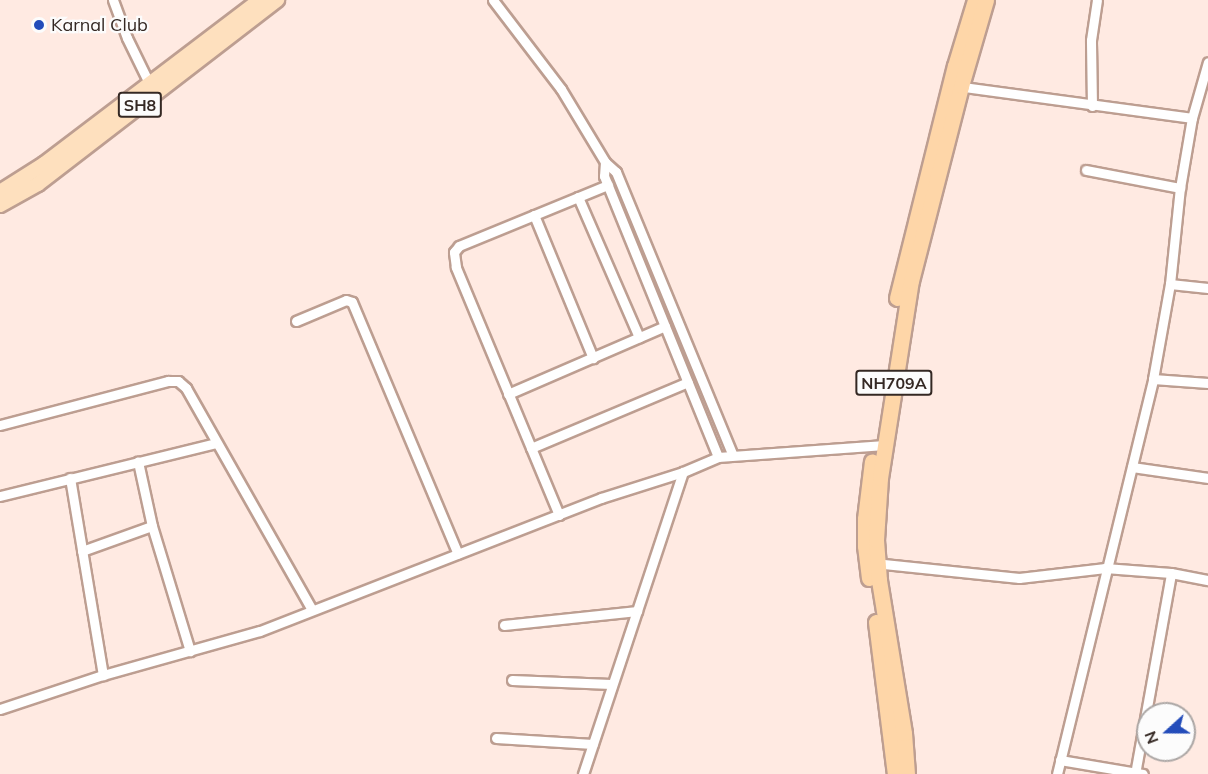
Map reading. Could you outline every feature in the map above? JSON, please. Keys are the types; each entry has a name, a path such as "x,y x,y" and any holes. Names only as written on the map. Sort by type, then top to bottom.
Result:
{"highway":[{"name":"NH709A","path":"895,774 872,563 877,530 880,445 911,280 975,0"},
{"name":"NH709A","path":"955,86 986,0"},
{"name":"NH709A","path":"872,563 904,733 907,774"}],"main road":[{"name":"SH8","path":"227,32 260,0"},
{"name":"SH8","path":"0,192 152,89 227,32 277,0"},
{"name":"SH8","path":"0,205 38,184 152,89"}],"street":[{"path":"113,0 152,89"},
{"path":"493,0 561,89 605,162 616,172 732,454"},
{"path":"1092,106 1091,40 1097,0"},
{"path":"1057,774 1105,568 1153,379 1170,284 1180,188 1192,118 1208,62"},
{"path":"955,86 1192,118"},
{"path":"605,162 604,176 718,457"},
{"path":"1086,170 1180,188"},
{"path":"559,515 456,267 454,252 459,246 608,185"},
{"path":"578,197 639,337"},
{"path":"534,215 593,358"},
{"path":"1170,284 1208,288"},
{"path":"296,321 346,300 352,302 458,554"},
{"path":"508,394 665,326"},
{"path":"1153,379 1208,383"},
{"path":"0,425 175,380 186,388 312,610"},
{"path":"531,448 688,382"},
{"path":"0,496 216,442"},
{"path":"0,709 102,675 260,631 601,498 683,472 718,457 732,454 880,445"},
{"path":"138,462 152,526 190,651"},
{"path":"1132,467 1208,478"},
{"path":"583,774 683,472"},
{"path":"70,478 102,675"},
{"path":"82,551 152,526"},
{"path":"872,563 1019,578 1105,568 1171,573 1208,580"},
{"path":"1060,760 1138,773 1171,573"},
{"path":"504,625 637,611"},
{"path":"513,680 611,684"},
{"path":"496,738 593,744"}],"place":[{"name":"Karnal Club","path":"39,25"}]}
